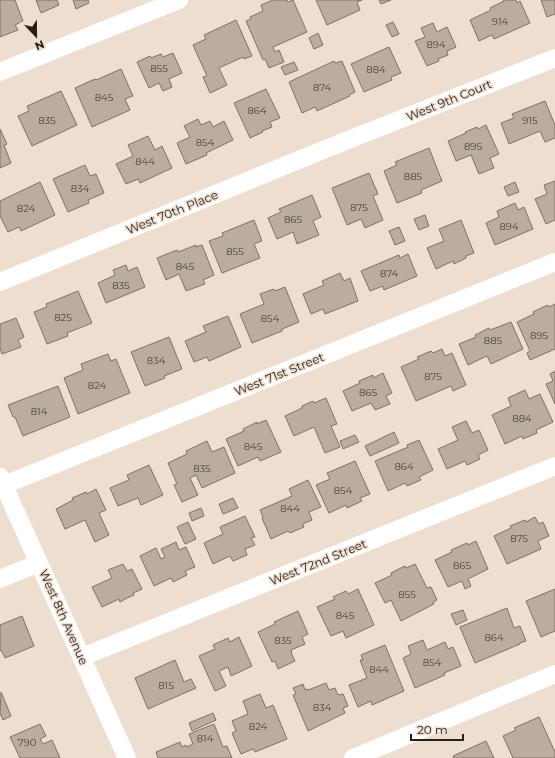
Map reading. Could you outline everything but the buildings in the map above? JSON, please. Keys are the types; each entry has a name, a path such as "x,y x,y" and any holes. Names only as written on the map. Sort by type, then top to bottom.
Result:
{"street":[{"path":"0,72 180,0"},
{"name":"West 9th Court","path":"343,142 555,58"},
{"name":"West 70th Place","path":"0,282 343,142"},
{"name":"West 71st Street","path":"2,481 555,262"},
{"name":"West 72nd Street","path":"82,657 555,466"},
{"name":"West 8th Avenue","path":"2,481 127,758"},
{"path":"0,580 39,563"},
{"path":"353,758 555,674"}]}
